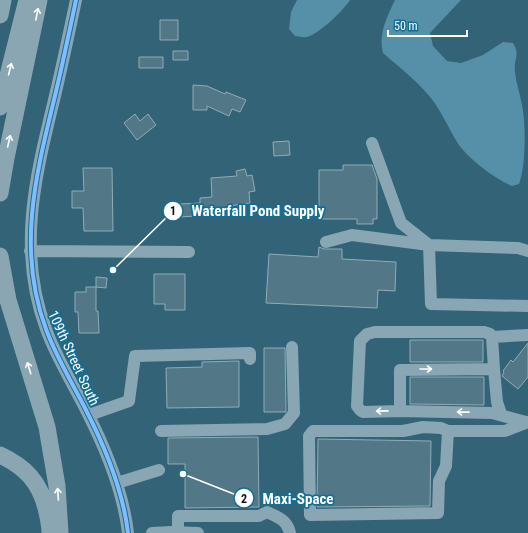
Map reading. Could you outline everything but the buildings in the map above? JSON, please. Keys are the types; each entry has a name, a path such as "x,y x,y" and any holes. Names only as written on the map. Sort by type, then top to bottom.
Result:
{"highway":[{"path":"0,7 3,0"},
{"path":"0,15 3,0"},
{"path":"0,107 28,0"},
{"path":"0,193 39,0"},
{"path":"0,256 8,300 41,402 47,427 57,486 60,533"},
{"path":"0,455 32,477 37,484 44,500 50,533"}],"street":[{"name":"109th Street South","path":"76,0 35,186 31,225 31,264 38,302 46,330 89,416 109,461 120,494 128,533"},
{"path":"372,143 401,222 429,245 431,304 528,306"},
{"path":"326,242 352,235 429,245 518,248 528,251"},
{"path":"30,250 189,252"},
{"path":"527,422 501,414 492,413 400,411 363,412 358,406 360,341 367,334 375,332 484,332 490,334 492,337 528,335"},
{"path":"492,337 497,402 501,414"},
{"path":"161,431 267,430 285,424 294,413 292,347"},
{"path":"89,416 129,400 135,356 250,353 250,359"},
{"path":"400,411 400,370 494,369"},
{"path":"448,431 446,466 439,481 438,513 310,515 309,436 313,431 403,431 423,427 441,428 448,431 505,431 527,422"},
{"path":"117,483 159,470"},
{"path":"178,532 178,516 259,516 267,512 280,518 288,526 290,533"},
{"path":"152,533 198,533"}],"water":[{"path":"297,0 350,0 324,27 312,35 304,37 295,36 289,29 291,12"},
{"path":"395,0 461,0 430,33 433,46 447,61 461,63 483,55 503,42 513,43 517,54 515,72 522,105 525,145 523,166 519,184 512,186 505,183 467,155 457,142 434,102 423,88 383,53 382,32"}],"cycle path":[{"path":"76,0 35,186 32,214 32,271 37,300 50,339 81,400 113,470 126,517 128,533"}],"place":[{"name":"Waterfall Pond Supply","path":"113,270"},
{"name":"Maxi-Space","path":"183,474"}]}
